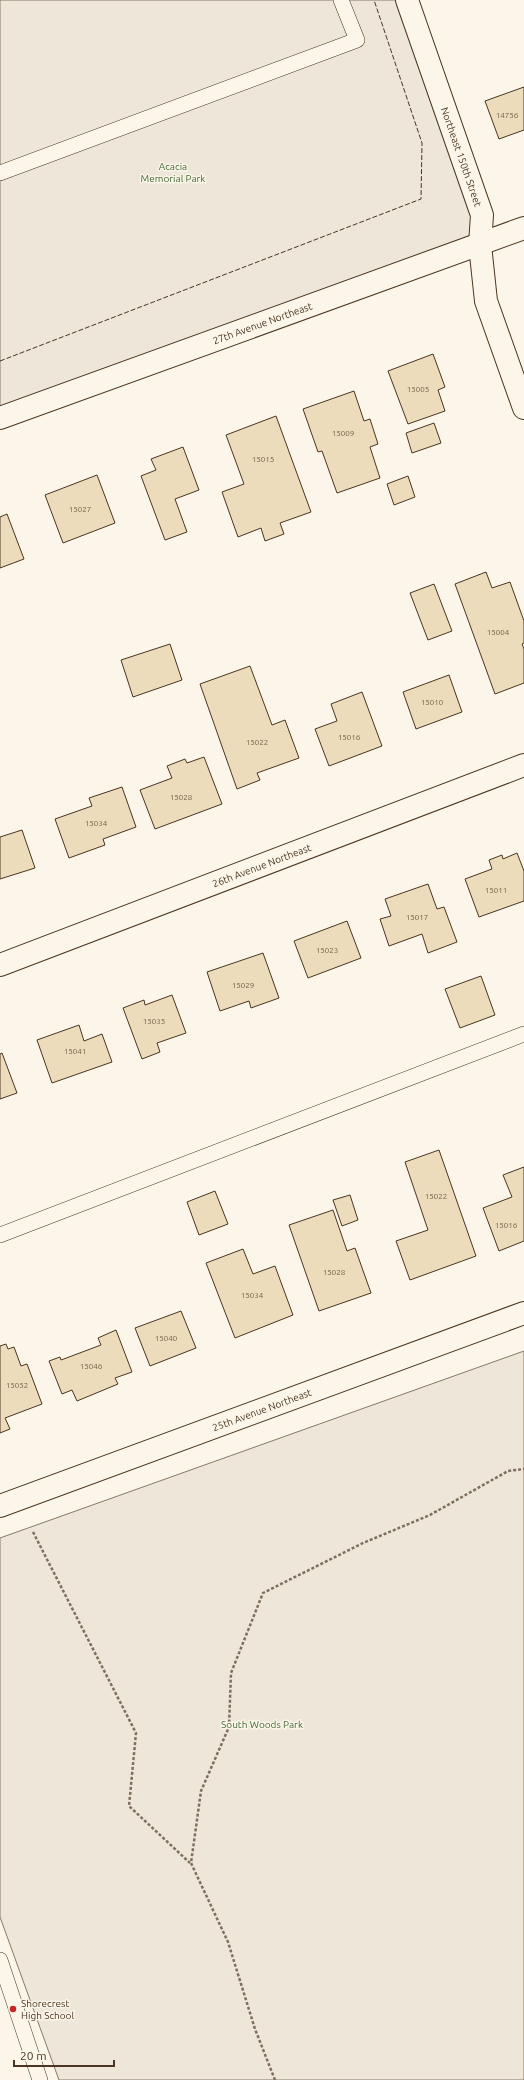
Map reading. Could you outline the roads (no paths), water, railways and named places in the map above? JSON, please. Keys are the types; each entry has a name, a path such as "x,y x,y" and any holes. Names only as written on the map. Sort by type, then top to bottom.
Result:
{"street":[{"name":"Northeast 150th Street","path":"407,0 482,215 480,245 486,302 524,408"},
{"name":"27th Avenue Northeast","path":"0,418 524,228"},
{"name":"26th Avenue Northeast","path":"0,965 524,765"},
{"name":"25th Avenue Northeast","path":"0,1506 524,1313"}],"lane":[{"path":"0,173 357,40 341,0"},
{"path":"0,1235 524,1034"},
{"path":"0,1960 40,2080"}],"place":[{"name":"Shorecrest High School","path":"13,2009"}],"park label":[{"name":"Acacia Memorial Park","path":"173,172"},
{"name":"South Woods Park","path":"262,1724"}]}
